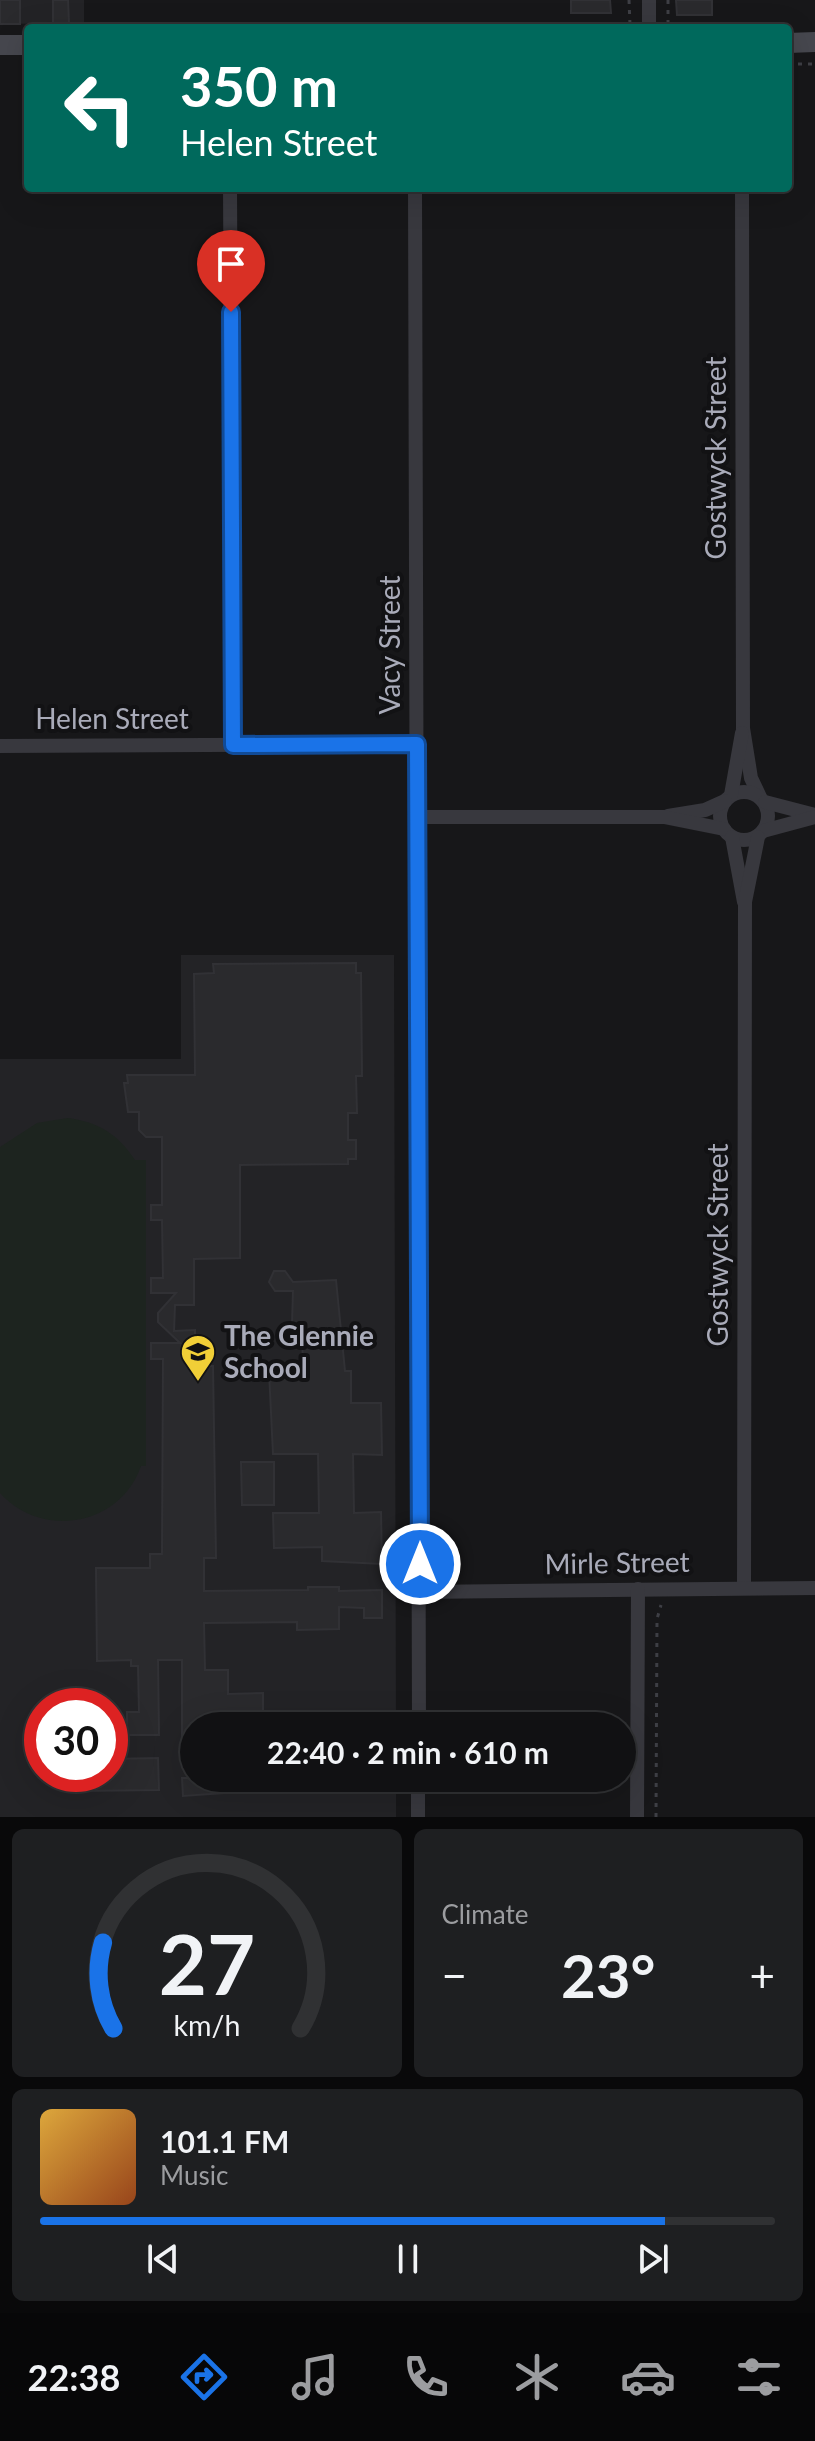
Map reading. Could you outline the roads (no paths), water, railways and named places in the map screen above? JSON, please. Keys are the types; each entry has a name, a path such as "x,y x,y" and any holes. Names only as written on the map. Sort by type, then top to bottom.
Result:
{"main road":[{"path":"792,43 814,43"},
{"path":"0,45 24,45"}],"street":[{"path":"649,0 649,24"},
{"path":"230,192 233,745"},
{"name":"Vacy Street","path":"415,192 419,1712"},
{"name":"Gostwyck Street","path":"742,192 743,728 751,778 762,800"},
{"name":"Gostwyck Street","path":"728,798 743,728"},
{"name":"Helen Street","path":"0,746 417,744"},
{"path":"418,817 664,817 705,810 745,792 815,816"},
{"path":"728,798 720,815 728,833"},
{"path":"760,834 769,817 762,800"},
{"path":"664,817 728,833 742,841 815,816"},
{"name":"Gostwyck Street","path":"728,833 745,902"},
{"name":"Gostwyck Street","path":"744,1588 745,902 760,834"},
{"name":"Mirle Street","path":"420,1592 815,1588"},
{"path":"637,1817 638,1589"},
{"path":"418,1792 418,1817"}],"place":[{"name":"The Glennie School","path":"198,1383"}]}
